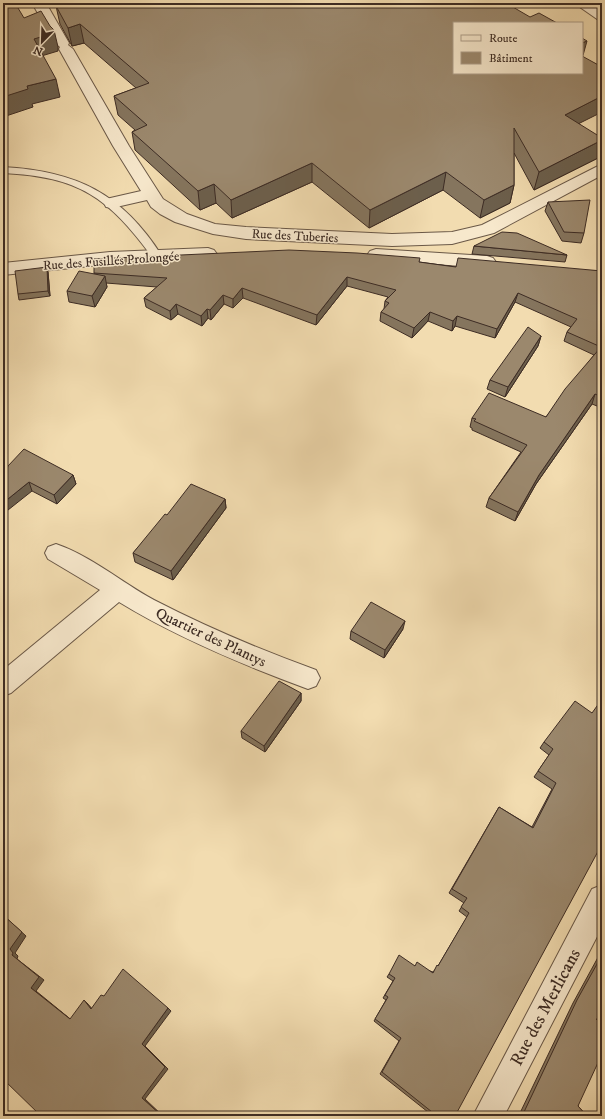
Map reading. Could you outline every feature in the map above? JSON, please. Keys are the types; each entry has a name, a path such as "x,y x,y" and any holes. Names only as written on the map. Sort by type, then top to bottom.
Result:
{"street":[{"name":"Rue des Tuberies","path":"39,3 121,146 151,194 161,207 172,214 197,224 223,230 384,239 440,240 462,237 488,229 602,169"},
{"path":"581,3 602,16"},
{"path":"112,203 151,194"},
{"path":"308,252 502,263"},
{"name":"Rue des Fusillés Prolongée","path":"3,269 103,259 227,254"},
{"name":"Quartier des Plantys","path":"56,553 86,568 117,590 146,607 255,659 308,678"},
{"path":"3,685 117,590"},
{"name":"Rue des Merlicans","path":"488,1116 602,898"}],"lane":[{"path":"3,170 27,171 60,177 95,192 112,203 144,237 157,256"}],"building":[{"path":"3,3 15,3 24,18 41,11 54,30 54,33 34,39 56,79 27,86 28,89 3,97"},
{"path":"63,3 506,3 530,17 539,13 555,22 453,22 453,74 583,74 583,57 602,67 602,96 565,115 602,138 602,140 539,172 514,128 514,185 484,200 446,172 370,210 312,163 231,200 214,184 198,191 132,132 147,125 114,96 149,83 80,24 68,28 56,6"},
{"path":"590,200 584,233 564,232 548,202"},
{"path":"502,232 517,233 567,255 474,246"},
{"path":"289,250 420,258 419,262 456,267 458,258 602,271 602,397 595,394 539,475 518,512 489,498 527,445 474,421 476,419 472,418 489,393 546,417 565,389 601,347 567,332 577,319 518,293 497,329 457,316 453,321 430,312 414,328 381,312 389,303 385,301 396,290 347,277 317,315 242,288 233,299 223,295 210,310 207,309 201,316 176,304 170,311 144,298 167,278 94,273 94,259"},
{"path":"47,267 48,291 18,294 15,271"},
{"path":"79,271 105,276 92,296 67,291"},
{"path":"528,327 541,336 508,387 490,380"},
{"path":"24,449 73,475 54,495 29,482 3,503 3,484 8,466"},
{"path":"191,484 225,499 171,571 133,553 165,514 167,515"},
{"path":"371,602 405,621 385,650 351,631"},
{"path":"279,681 301,693 264,746 241,731"},
{"path":"602,699 602,844 455,1116 437,1116 382,1072 401,1038 375,1019 388,997 385,995 395,978 389,974 399,955 415,966 417,962 433,973 469,913 461,907 467,898 452,889 499,807 533,828 556,783 538,771 553,749 544,742 575,701 592,713"},
{"path":"3,915 22,932 10,949 13,953 12,955 39,977 31,988 70,1019 84,1000 91,1009 101,995 104,996 123,969 168,1008 142,1044 165,1067 142,1098 162,1116 41,1116 3,1079"},
{"path":"602,955 602,1019 596,1019 602,1025 602,1054 578,1106 587,1116 524,1116 526,1113 524,1112 577,1000"}]}
